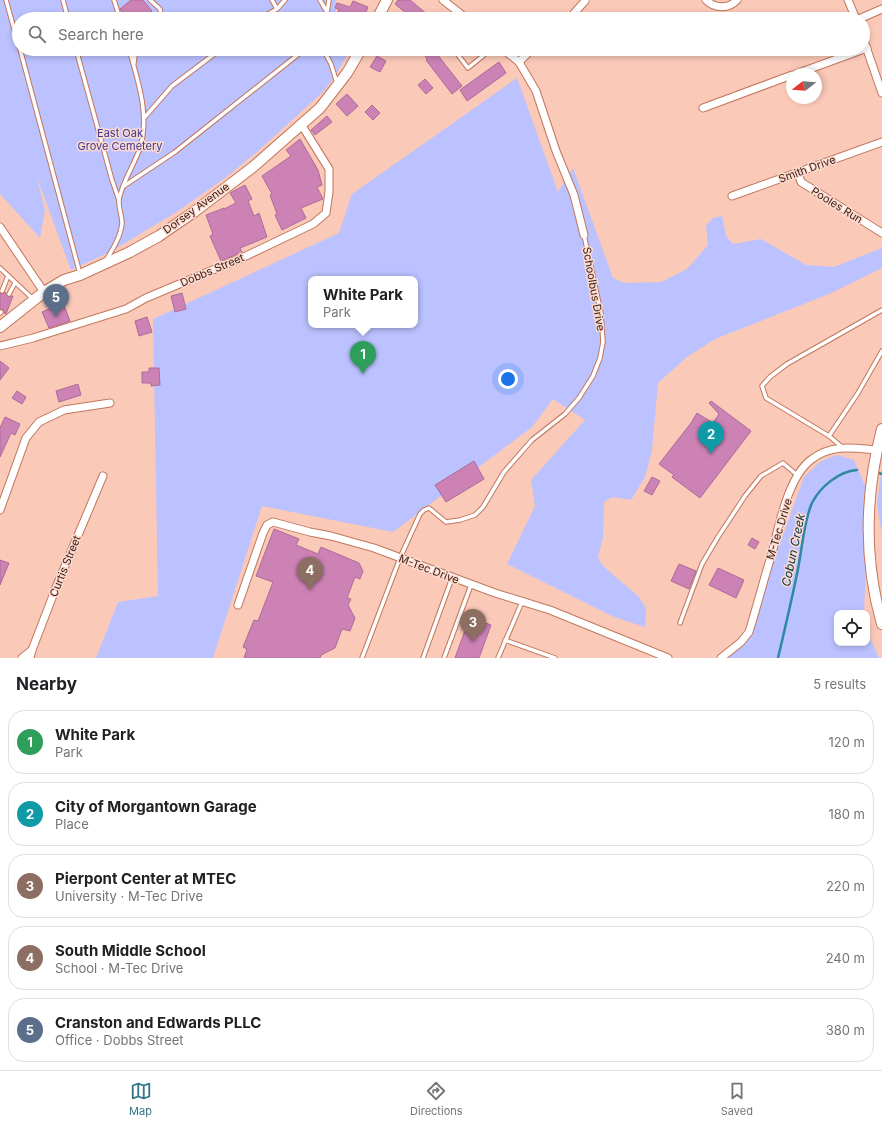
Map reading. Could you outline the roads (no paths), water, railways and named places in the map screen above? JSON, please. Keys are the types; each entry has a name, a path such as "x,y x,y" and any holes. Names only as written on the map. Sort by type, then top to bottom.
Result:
{"street":[{"path":"381,12 387,0"},
{"path":"443,0 458,12"},
{"path":"706,0 709,3 719,7 728,6 737,0"},
{"path":"848,0 854,12"},
{"path":"575,12 585,1"},
{"path":"870,14 882,9"},
{"name":"Dorsey Avenue","path":"0,327 33,300 64,280 80,275 130,252 159,236 194,212 253,167 320,108 337,86 356,56"},
{"path":"512,56 519,62 525,56"},
{"path":"812,68 845,56"},
{"path":"870,56 882,93"},
{"name":"Schoolbus Drive","path":"519,62 536,91 556,151 574,195 584,235"},
{"path":"703,108 786,78"},
{"name":"Dobbs Street","path":"0,346 33,338 126,308 146,298 246,256 313,224 326,213 329,192 329,169 301,124"},
{"name":"Smith Drive","path":"732,196 882,142"},
{"name":"Pooles Run","path":"798,173 801,182 882,233"},
{"path":"0,227 44,292"},
{"path":"0,510 26,438 39,422 64,410 110,403"},
{"path":"881,619 869,562 868,529 871,476 882,428"},
{"name":"M-Tec Drive","path":"721,658 740,642 749,632 782,517 797,475 812,459 827,451 842,447 876,450"},
{"name":"Curtis Street","path":"30,658 57,586 103,476"},
{"name":"M-Tec Drive","path":"238,605 263,533 267,525 273,522 374,548 452,578 550,610 668,658"},
{"path":"22,658 32,650"}],"lane":[{"path":"6,0 12,22"},
{"path":"63,0 66,12"},
{"path":"114,0 118,12"},
{"path":"116,6 118,0"},
{"path":"150,0 160,9 161,12"},
{"path":"272,0 277,9"},
{"path":"272,12 277,9 285,0"},
{"path":"320,0 327,12"},
{"path":"327,12 329,0"},
{"path":"21,56 80,275"},
{"path":"78,56 112,180 119,200 122,223 119,236 105,263"},
{"path":"119,200 144,133 141,94 131,56"},
{"path":"134,66 135,56"},
{"path":"144,118 165,92 212,56"},
{"path":"124,186 175,152 296,56"},
{"path":"327,56 331,64 337,86"},
{"path":"459,56 468,68 483,56"},
{"name":"Schoolbus Drive","path":"400,558 420,514 424,510 429,508 446,522 460,520 475,515 483,507 504,472 516,457 532,440 565,414 579,398 593,376 600,358 603,342 601,314 584,235"},
{"path":"0,270 33,300"},
{"path":"2,291 8,276"},
{"path":"9,294 15,283"},
{"path":"842,447 829,436 766,398 762,386 770,377 788,364 882,310"},
{"path":"829,436 858,393 882,351"},
{"path":"680,623 702,564 745,496 762,476 782,463 797,475"},
{"path":"362,658 400,558"},
{"path":"423,658 452,578"},
{"path":"444,658 471,584"},
{"path":"498,658 522,601"},
{"path":"506,640 554,658"}],"waterway":[{"name":"Cobun Creek","path":"778,658 796,580 809,510 815,497 825,486 844,473 857,470"}],"place":[{"name":"Cranston and Edwards PLLC","path":"56,317"},
{"name":"White Park","path":"363,374"},
{"name":"City of Morgantown Garage","path":"711,454"},
{"name":"South Middle School","path":"310,590"},
{"name":"Pierpont Center at MTEC","path":"473,642"}],"park label":[{"name":"East Oak Grove Cemetery","path":"120,139"}]}
